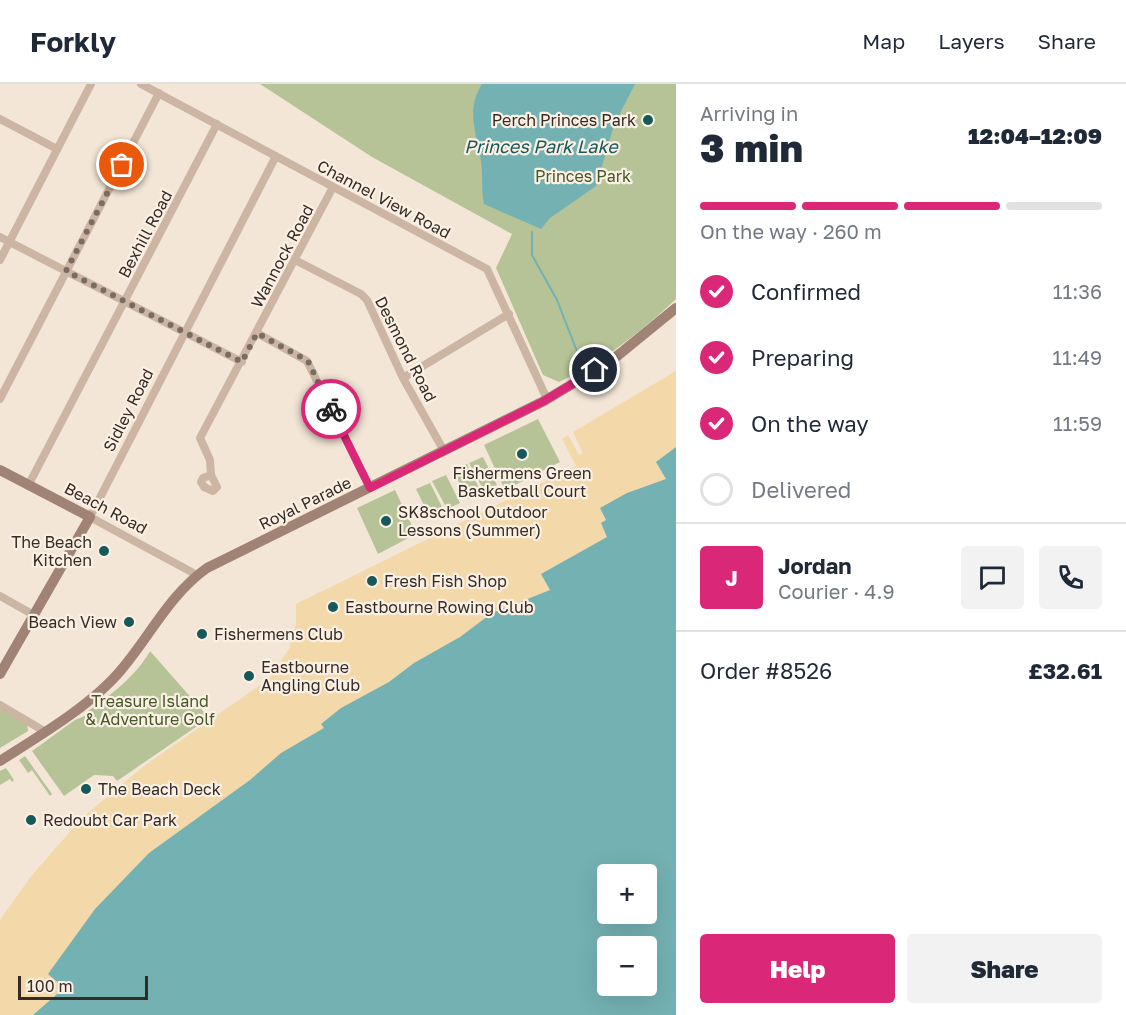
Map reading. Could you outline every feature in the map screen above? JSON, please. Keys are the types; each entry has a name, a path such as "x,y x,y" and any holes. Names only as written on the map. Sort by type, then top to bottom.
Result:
{"street":[{"path":"0,260 91,84"},
{"name":"Channel View Road","path":"141,84 487,269 547,399"},
{"path":"0,399 159,93"},
{"path":"0,119 57,149"},
{"name":"Bexhill Road","path":"29,484 217,124"},
{"name":"Sidley Road","path":"0,674 32,614 90,517 276,156"},
{"name":"Wannock Road","path":"211,475 210,460 200,438 333,187"},
{"path":"0,237 242,362"},
{"name":"Desmond Road","path":"295,260 361,294 367,300 403,378 444,451"},
{"name":"Royal Parade","path":"0,760 44,731 120,671 178,593 197,575 547,399 611,361 676,308"},
{"path":"403,378 509,314"},
{"path":"257,333 308,361 370,488"},
{"name":"Beach Road","path":"0,470 197,575"},
{"path":"0,596 32,614"},
{"path":"0,705 44,731"}],"green space":[{"name":"Princes Park","path":"260,84 676,84 676,299 635,334 590,366 559,382 543,375 496,268 512,234 372,157"},
{"name":"Fishermens Green Basketball Court","path":"538,419 560,462 505,490 484,445"},
{"path":"483,457 497,485 484,491 469,463"},
{"path":"467,464 481,492 468,499 453,471"},
{"path":"446,475 460,503 447,509 432,481"},
{"path":"430,483 444,511 430,518 416,489"},
{"name":"SK8school Outdoor Lessons (Summer)","path":"395,490 416,534 378,554 357,508"},
{"name":"Treasure Island & Adventure Golf","path":"150,651 209,718 117,781 113,776 94,775 64,796 32,751 75,720 87,715 88,711 131,676"},
{"path":"0,708 27,724 28,731 0,748"},
{"path":"25,756 52,794 50,796 32,770 28,773 19,760"},
{"path":"6,768 14,780 12,782 10,779 0,785 0,771"}],"sand":[{"path":"676,371 676,522 97,1015 0,1015 0,920 32,875 82,818 144,766 269,679 289,649 296,625 296,604 576,466 562,439 568,435 579,455 583,453 573,432"}],"water":[{"name":"Princes Park Lake","path":"482,84 635,84 614,125 596,186 550,218 541,229 484,204 481,161 473,113 474,103"},
{"path":"676,447 676,1015 33,1015 64,988 48,974 95,909 149,853 250,780 281,753 324,728 321,724 341,708 389,682 414,663 460,637 492,613 550,590 541,574 607,537 601,523 606,520 600,508 627,493 666,479 656,462"}],"waterway":[{"path":"532,232 532,255 557,300 580,359"}],"way so far":[{"path":"122,165 66,271 242,362 257,333 283,346 308,361 331,409"}],"place":[{"name":"Perch Princes Park","path":"648,120"},
{"name":"Fishermens Green Basketball Court","path":"522,454"},
{"name":"SK8school Outdoor Lessons (Summer)","path":"386,521"},
{"name":"The Beach Kitchen","path":"104,551"},
{"name":"Fresh Fish Shop","path":"372,581"},
{"name":"Eastbourne Rowing Club","path":"333,607"},
{"name":"Beach View","path":"129,622"},
{"name":"Fishermens Club","path":"202,634"},
{"name":"Eastbourne Angling Club","path":"249,676"},
{"name":"The Beach Deck","path":"86,789"},
{"name":"Redoubt Car Park","path":"31,820"}],"route":[{"path":"331,409 370,488 544,401 595,370"}]}
